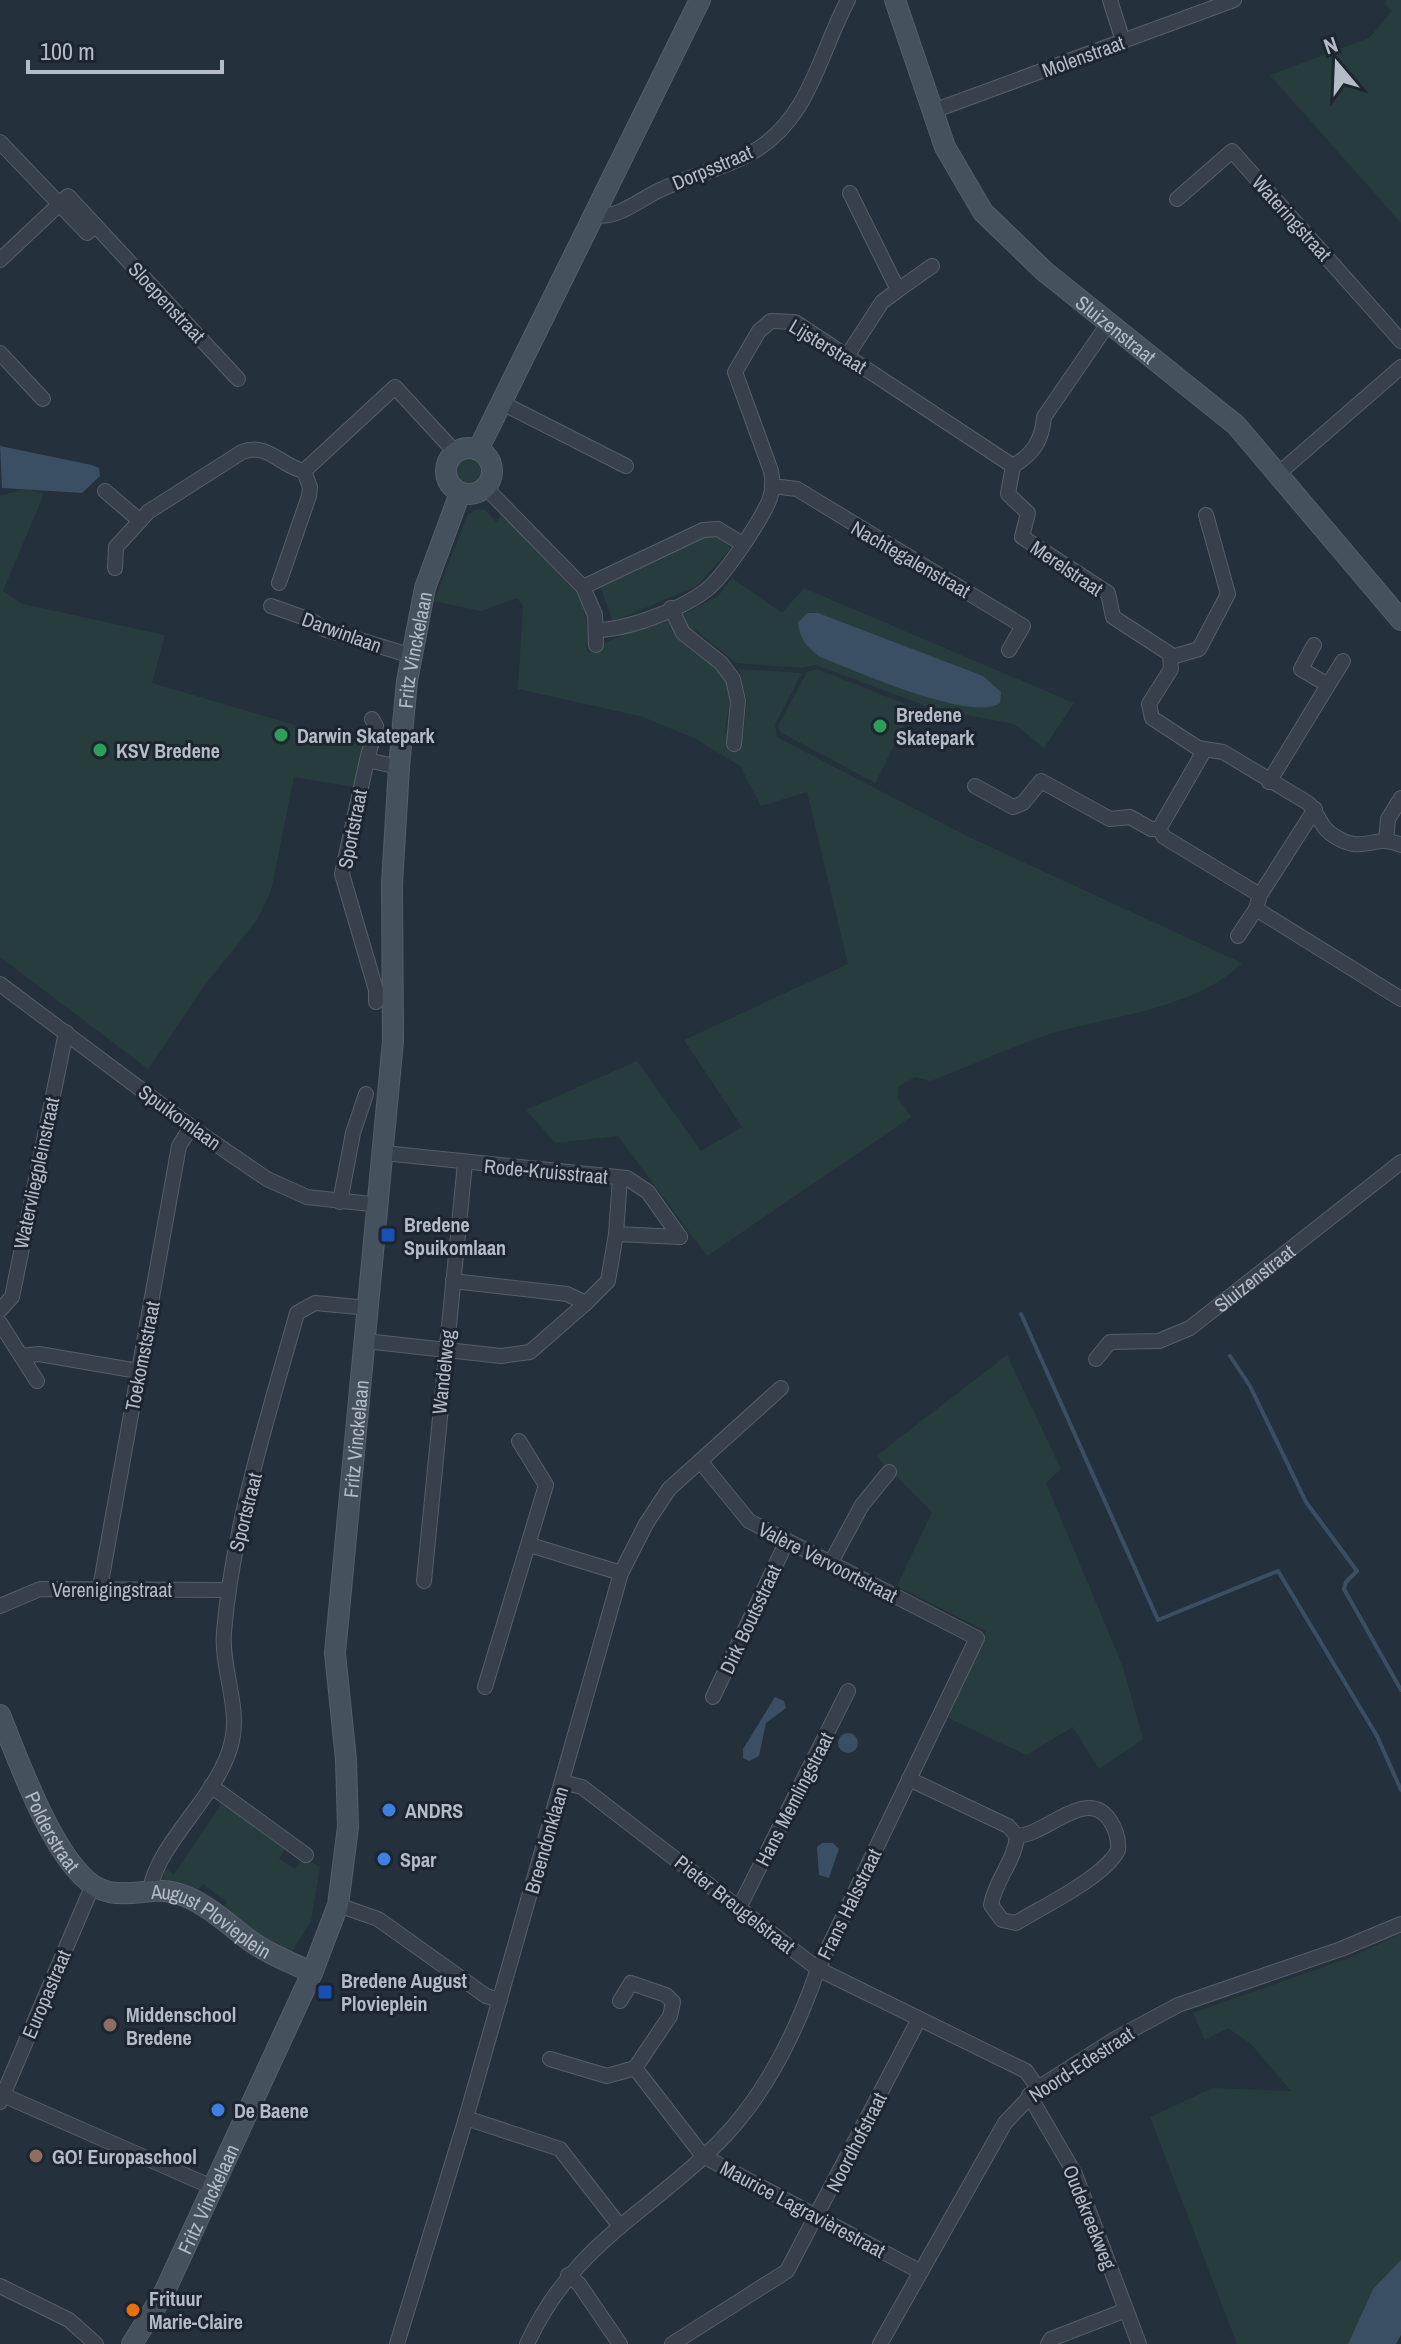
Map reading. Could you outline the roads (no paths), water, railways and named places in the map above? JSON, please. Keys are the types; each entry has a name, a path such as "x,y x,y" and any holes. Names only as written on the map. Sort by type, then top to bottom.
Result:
{"street":[{"path":"478,450 700,0"},
{"name":"Dorpsstraat","path":"593,215 604,217 615,214 660,190 744,156 768,140 788,121 812,84 848,0"},
{"name":"Sluizenstraat","path":"895,0 948,155 983,212 1044,271 1217,408 1278,474 1401,620"},
{"path":"1110,0 1123,41"},
{"name":"Molenstraat","path":"933,111 1234,0"},
{"name":"Sloepenstraat","path":"0,142 59,203 68,196 238,379"},
{"name":"Wateringstraat","path":"1177,199 1232,151 1401,341"},
{"path":"850,193 898,290"},
{"path":"0,260 59,203"},
{"path":"847,356 882,302 932,266"},
{"name":"Lijsterstraat","path":"772,486 770,466 736,383 739,360 762,327 781,319 795,322 1013,466"},
{"path":"1013,466 1030,455 1043,434 1044,417 1110,321"},
{"path":"0,353 43,399"},
{"path":"1278,474 1401,367"},
{"path":"304,471 395,387 455,452"},
{"path":"500,402 626,466"},
{"path":"115,568 116,547 140,521 209,472 254,447 266,449 290,468 304,471"},
{"path":"466,448 478,450 488,457 492,467 486,488 474,494 460,493 450,485 446,474 447,462 455,452 466,448"},
{"name":"Merelstraat","path":"1013,466 1008,494 1028,513 1022,531 1025,540 1108,593 1113,617 1172,657"},
{"path":"279,583 309,496 310,487 304,471"},
{"path":"486,488 583,587 592,605 596,638 671,608 711,586 767,505 772,486"},
{"name":"Nachtegalenstraat","path":"772,486 797,489 1023,626 1009,650"},
{"path":"105,491 140,521"},
{"name":"Fritz Vinckelaan","path":"132,2344 164,2293 312,1973 338,1905 348,1827 348,1796 335,1653 384,1153 382,994 399,767 412,656 425,588 460,493"},
{"path":"1206,515 1233,586 1199,649 1172,657 1171,669 1149,704 1148,712 1152,718 1204,751 1223,752 1315,809 1324,828 1350,845 1386,841 1401,845"},
{"path":"583,587 703,530 718,529 741,543"},
{"name":"Darwinlaan","path":"271,606 311,620 324,629 412,656"},
{"path":"671,608 683,633 721,663 733,679 738,701 734,744"},
{"path":"1314,645 1301,669 1328,685"},
{"path":"1269,782 1343,661"},
{"name":"Sportstraat","path":"372,719 376,726 342,874 382,994"},
{"path":"1159,829 1204,751"},
{"path":"367,760 399,767"},
{"path":"975,786 1013,807 1023,803 1041,781 1048,782 1110,819 1130,817 1151,829 1159,829"},
{"path":"1386,841 1388,819 1401,798"},
{"path":"1238,936 1315,809"},
{"path":"1159,829 1164,837 1401,999"},
{"name":"Spuikomlaan","path":"0,984 191,1127 267,1179 307,1197 380,1205"},
{"name":"Watervliegpleinstraat","path":"0,1310 12,1297 66,1032"},
{"path":"340,1202 353,1133 366,1094"},
{"name":"Toekomststraat","path":"100,1588 179,1146 191,1127"},
{"name":"Rode-Kruisstraat","path":"384,1153 633,1180 648,1192 680,1237 616,1234"},
{"name":"Sluizenstraat","path":"1096,1359 1110,1342 1159,1341 1190,1328 1401,1162"},
{"name":"Wandelweg","path":"424,1581 465,1163"},
{"path":"365,1341 501,1356 530,1352 608,1281 616,1234 620,1178"},
{"path":"453,1281 567,1294 586,1303"},
{"name":"Sportstraat","path":"211,1786 232,1740 232,1710 223,1642 228,1590 297,1313 315,1303 369,1308"},
{"path":"0,1323 37,1381"},
{"path":"21,1356 39,1354 138,1371"},
{"name":"Breendonklaan","path":"397,2344 466,2118 621,1573 669,1489 781,1388"},
{"path":"485,1687 546,1485 519,1441"},
{"name":"Valère Vervoortstraat","path":"700,1461 749,1521 977,1638"},
{"path":"830,1564 862,1505 889,1472"},
{"name":"Dirk Boutsstraat","path":"713,1697 787,1541"},
{"path":"530,1545 621,1573"},
{"name":"Verenigingstraat","path":"0,1606 40,1589 228,1590"},
{"name":"Frans Halsstraat","path":"703,2156 740,2117 772,2071 800,2020 818,1969 977,1638"},
{"name":"Hans Memlingstraat","path":"740,1906 848,1691"},
{"name":"Polderstraat","path":"0,1715 47,1823 92,1887 118,1893 150,1889"},
{"path":"909,1779 1008,1826 1017,1836 1016,1849 991,1905 1002,1920 1016,1923 1096,1871 1118,1850 1116,1828 1106,1814 1091,1807 1074,1811 1032,1835 1017,1836"},
{"name":"Pieter Breugelstraat","path":"562,1782 582,1787 818,1969 1026,2071 1034,2092"},
{"path":"211,1786 306,1855"},
{"name":"August Plovieplein","path":"211,1786 158,1868 150,1889 166,1889 190,1898 256,1945 312,1973"},
{"name":"Europastraat","path":"1,2098 92,1887"},
{"path":"338,1905 378,1919 486,1996 500,2000"},
{"name":"Noord-Edestraat","path":"880,2344 1005,2123 1034,2092 1115,2039 1178,2005 1327,1955 1401,1924"},
{"path":"550,2059 607,2076 635,2068 670,2016 673,2002 666,1995 631,1983 620,2001"},
{"name":"Noordhofstraat","path":"672,2344 787,2271 919,2019"},
{"path":"635,2068 703,2156"},
{"name":"Oudekreekweg","path":"1034,2092 1075,2174 1139,2344"},
{"path":"1,2098 212,2187"},
{"path":"466,2118 560,2149 619,2225"},
{"name":"Maurice Lagravièrestraat","path":"527,2344 568,2275 619,2225 703,2156 921,2272"},
{"path":"568,2275 579,2284 620,2344"},
{"path":"0,2286 69,2320 96,2344"},
{"path":"1048,2344 1051,2339 1126,2310"}],"water":[{"path":"0,446 92,465 99,468 100,476 82,493 2,488"},
{"path":"807,613 818,613 983,676 1001,692 1000,703 986,707 940,701 820,657 800,634 798,623"},
{"path":"775,1697 784,1701 786,1708 766,1723 759,1756 749,1761 743,1758 743,1749"},
{"path":"848,1733 855,1736 858,1743 855,1750 848,1753 841,1750 838,1743 841,1736"},
{"path":"822,1843 833,1843 839,1849 829,1878 819,1875 817,1847"},
{"path":"1401,2260 1401,2335 1396,2344 1348,2344 1373,2289"}],"waterway":[{"path":"1021,1314 1158,1620 1278,1571 1377,1736 1401,1790"},
{"path":"1230,1356 1250,1386 1306,1502 1357,1571 1346,1582 1344,1589 1401,1690"}],"place":[{"name":"Bredene Skatepark","path":"880,726"},
{"name":"Darwin Skatepark","path":"281,735"},
{"name":"KSV Bredene","path":"100,750"},
{"name":"Bredene Spuikomlaan","path":"388,1235"},
{"name":"ANDRS","path":"389,1810"},
{"name":"Spar","path":"384,1859"},
{"name":"Bredene August Plovieplein","path":"325,1992"},
{"name":"Middenschool Bredene","path":"110,2025"},
{"name":"De Baene","path":"218,2110"},
{"name":"GO! Europaschool","path":"36,2156"},
{"name":"Frituur Marie-Claire","path":"133,2310"}]}
